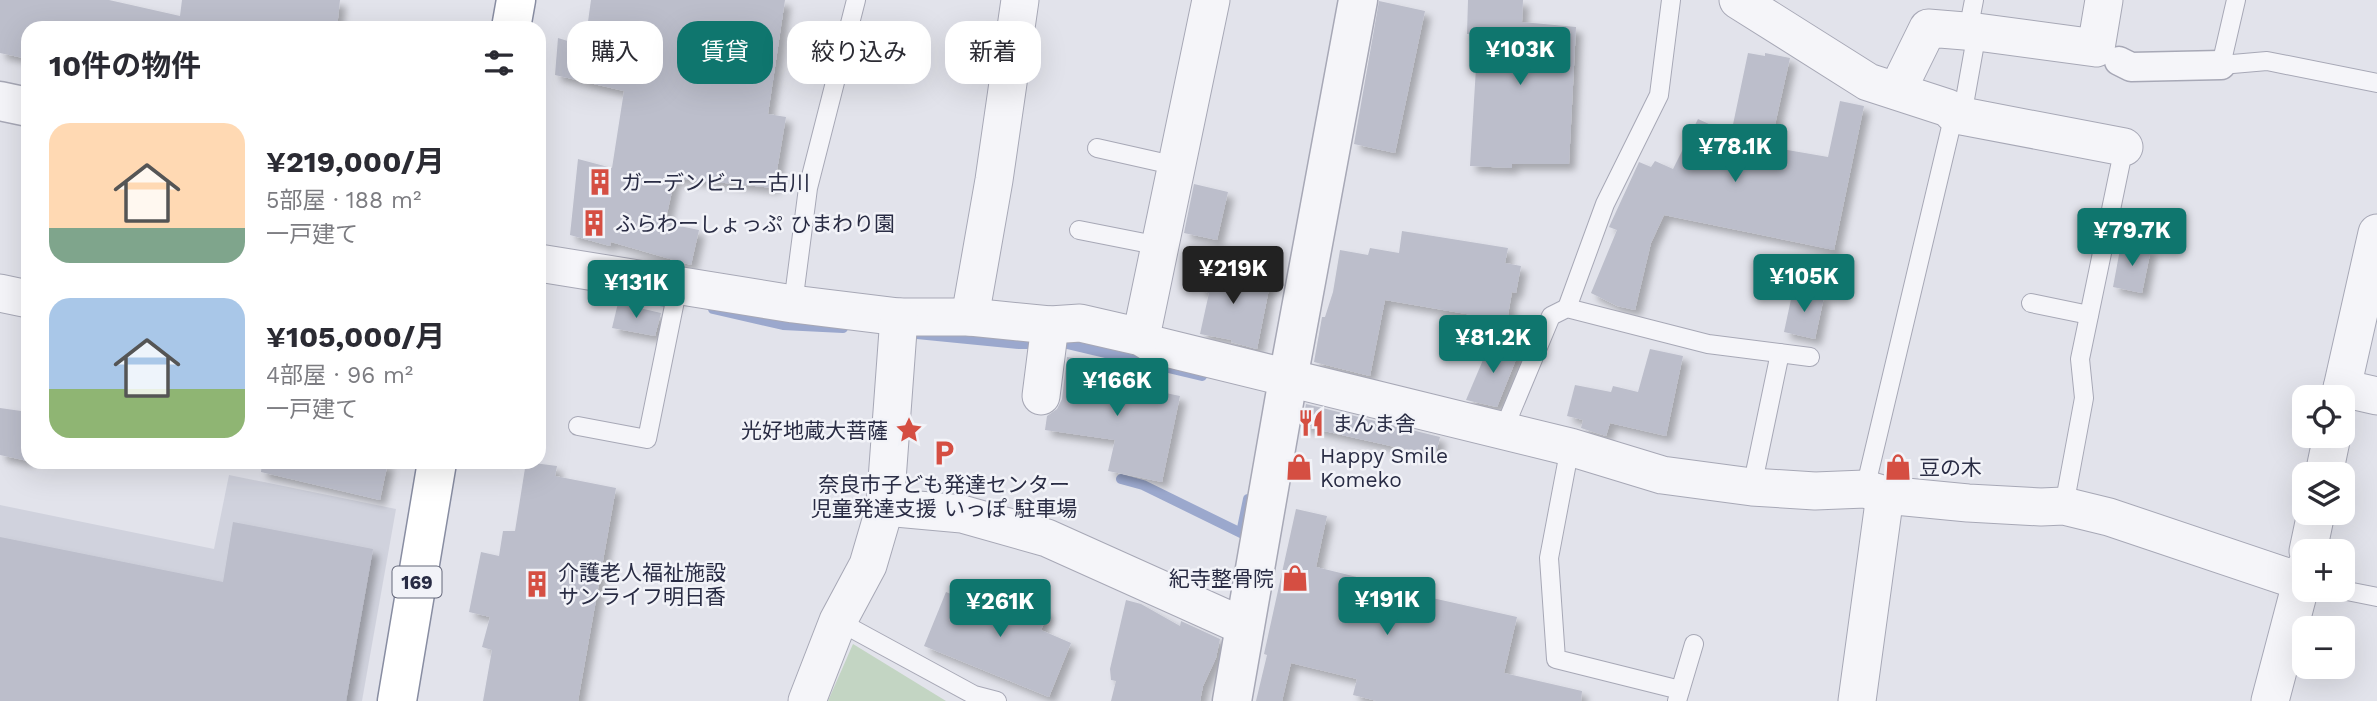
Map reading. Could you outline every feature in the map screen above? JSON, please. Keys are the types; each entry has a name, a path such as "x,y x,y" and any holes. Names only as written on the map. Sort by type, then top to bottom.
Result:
{"highway":[{"path":"512,21 516,0"},
{"name":"169","path":"397,701 436,469"}],"street":[{"path":"970,317 994,180 1020,0"},
{"path":"1232,701 1358,0"},
{"path":"1738,0 1868,82 1948,108 1958,115 2124,147"},
{"path":"2104,0 2108,55"},
{"path":"1141,337 1177,166 1204,1"},
{"path":"1897,91 1928,28 1973,21 2108,55 2131,67 2221,65"},
{"path":"0,101 21,106"},
{"path":"2343,385 2377,233"},
{"path":"546,265 793,304 899,317 970,317 1050,326 1080,323 1141,337 1154,345 1288,379 1570,447 1662,475 1752,487 1875,492 2041,508 2064,506 2292,567"},
{"path":"0,293 21,298"},
{"path":"807,701 838,621 868,565 885,507 899,317"},
{"path":"1041,396 1050,326"},
{"path":"2355,394 2377,396"},
{"path":"1857,701 1875,492"},
{"path":"885,507 962,514 1047,538 1245,627"},
{"path":"2270,701 2297,602"}],"lane":[{"path":"793,304 808,188 856,0"},
{"path":"1567,308 1605,204 1659,95 1671,0"},
{"path":"2236,0 2221,65 2267,61 2377,83"},
{"path":"1875,492 1958,115 1973,21"},
{"path":"2064,506 2084,398 2080,359 2124,147"},
{"path":"1097,148 1177,166"},
{"path":"1079,230 1160,246"},
{"path":"578,426 647,439 678,286"},
{"path":"2031,303 2089,315"},
{"path":"1503,430 1551,316 1567,308 1708,344 1810,356"},
{"path":"1752,487 1780,353"},
{"path":"1570,447 1549,558 1556,659 1679,696 1694,644"},
{"path":"2355,593 2377,597"},
{"path":"838,621 974,695 996,701"}],"shaded area":[{"path":"229,475 396,509 362,701 0,701 0,505 214,549"}],"green space":[{"path":"853,644 946,701 828,701"}],"building":[{"path":"0,0 109,0 180,16 182,0 340,0 338,21 21,21 21,58 0,53"},
{"path":"591,0 785,0 773,80 773,21 677,21 677,84 772,84 768,114 786,117 774,188 675,178 665,223 699,230 691,265 611,242 610,246 570,235 578,159 612,168 624,91 594,84 663,84 663,21 588,21"},
{"path":"1468,0 1523,0 1522,22 1576,27 1569,164 1512,164 1512,168 1470,166 1478,35 1467,34"},
{"path":"1379,1 1425,11 1395,153 1354,144"},
{"path":"558,38 567,41 567,78 555,75"},
{"path":"1748,53 1790,58 1770,147 1828,157 1840,101 1864,106 1834,250 1664,215 1651,243 1635,310 1617,306 1591,293 1617,230 1609,227 1639,162 1651,167 1655,161 1673,169 1698,119 1731,134"},
{"path":"1194,184 1228,192 1217,240 1184,233"},
{"path":"1402,231 1508,248 1505,263 1521,266 1516,293 1512,292 1507,321 1385,300 1370,376 1314,362 1322,317 1325,317 1333,292 1340,250 1368,255 1370,248 1399,253"},
{"path":"2121,244 2151,249 2142,293 2113,287"},
{"path":"1205,263 1239,270 1237,277 1270,284 1257,349 1231,342 1232,340 1200,334 1209,293 1200,290"},
{"path":"1793,290 1824,297 1815,339 1784,332"},
{"path":"618,303 661,313 655,336 612,328"},
{"path":"1491,341 1519,352 1497,407 1466,400"},
{"path":"1650,349 1683,356 1666,436 1610,423 1606,436 1581,428 1583,420 1567,416 1575,385 1611,392 1613,386 1638,392"},
{"path":"1067,357 1111,363 1108,381 1180,396 1162,482 1108,471 1115,440 1045,430 1047,416 1057,409 1062,399"},
{"path":"1306,404 1440,437 1435,456 1302,426"},
{"path":"0,408 21,411 21,460 0,455"},
{"name":"介護老人福祉施設 サンライフ明日香","path":"546,465 557,466 555,476 616,488 578,701 483,701 492,650 482,647 490,617 469,612 481,552 499,556 503,531 515,531 525,469 546,469"},
{"path":"261,469 387,469 380,500 261,472"},
{"path":"1296,509 1327,516 1316,567 1402,588 1401,591 1517,617 1504,673 1582,691 1581,701 1377,701 1353,695 1357,679 1291,663 1282,701 1256,701"},
{"path":"233,522 373,549 346,701 0,701 0,537 223,582"},
{"path":"988,588 1049,612 1041,630 1071,643 1049,697 924,646 946,592 981,606"},
{"path":"1126,600 1141,604 1180,626 1181,621 1220,639 1200,701 1111,701 1116,681 1111,680 1110,669"}],"waterway":[{"path":"626,296 674,303"},
{"path":"713,309 783,325 843,328"},
{"path":"917,334 1019,344 1067,344 1202,376"},
{"path":"1121,479 1143,485 1241,533 1248,499"}],"place":[{"name":"ガーデンビュー古川","path":"600,182"},
{"name":"ふらわーしょっぷ ひまわり園","path":"594,223"},
{"name":"まんま舎","path":"1311,423"},
{"name":"光好地蔵大菩薩","path":"909,430"},
{"name":"奈良市子ども発達センター 児童発達支援 いっぽ 駐車場","path":"944,453"},
{"name":"Happy Smile Komeko","path":"1299,467"},
{"name":"豆の木","path":"1898,467"},
{"name":"紀寺整骨院","path":"1295,578"},
{"name":"介護老人福祉施設 サンライフ明日香","path":"537,584"}]}
